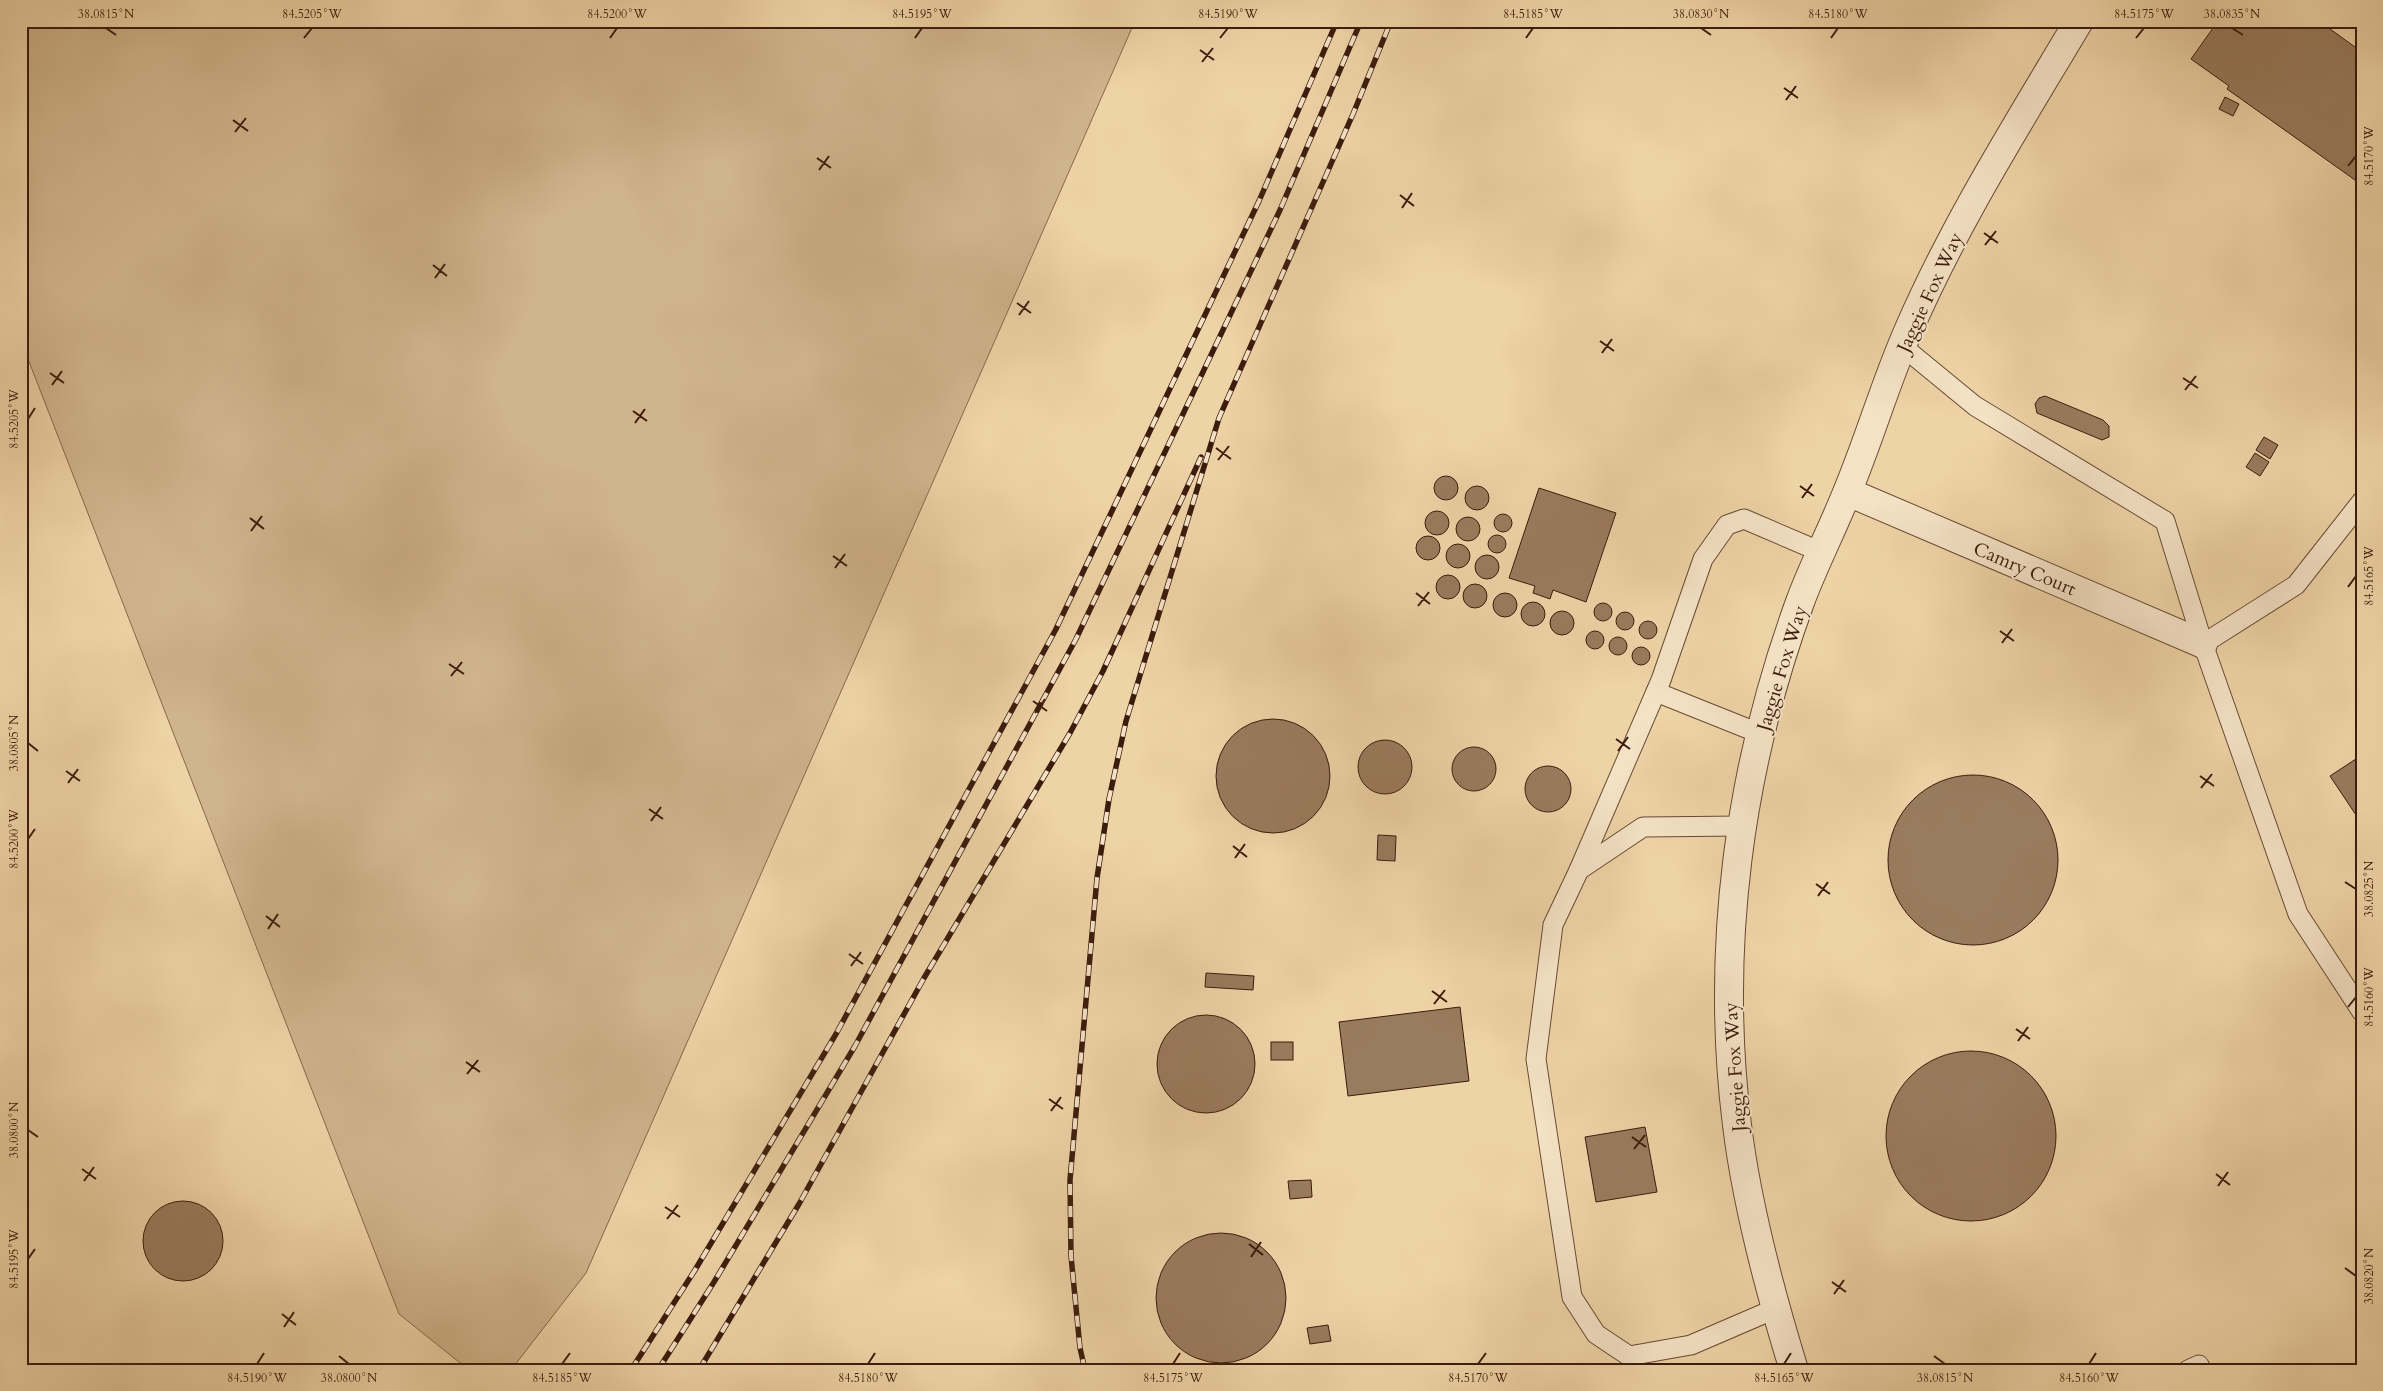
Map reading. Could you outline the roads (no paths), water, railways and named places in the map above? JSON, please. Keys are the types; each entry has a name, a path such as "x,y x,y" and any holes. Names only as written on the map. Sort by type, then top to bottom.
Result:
{"street":[{"name":"Jaggie Fox Way","path":"1794,1370 1752,1210 1737,1127 1729,1037 1730,955 1735,869 1748,782 1760,734 1800,602 1848,492 1902,346 1966,211 2079,21"},
{"name":"Camry Court","path":"1848,492 2203,644"}],"lane":[{"path":"1902,346 1975,406 2165,521 2203,644 2298,914 2362,1012"},
{"path":"2203,644 2296,585 2362,501"},
{"path":"1777,1308 1692,1345 1629,1356 1596,1334 1572,1297 1536,1059 1553,925 1579,870 1656,692 1703,559 1727,526 1744,519 1821,552"},
{"path":"1656,692 1760,734"},
{"path":"1579,870 1643,827 1742,826"},
{"path":"2188,1370 2198,1365 2201,1370"}],"railway":[{"path":"631,1370 695,1270 836,1034 1056,629 1259,201 1337,21"},
{"path":"658,1370 714,1282 855,1046 1076,639 1280,210 1361,21"},
{"path":"1085,1370 1080,1348 1071,1256 1070,1180 1097,878 1109,799 1126,721 1219,418 1353,114 1391,21"},
{"path":"699,1370 799,1204 924,978 1070,733 1103,671 1201,457"}]}
